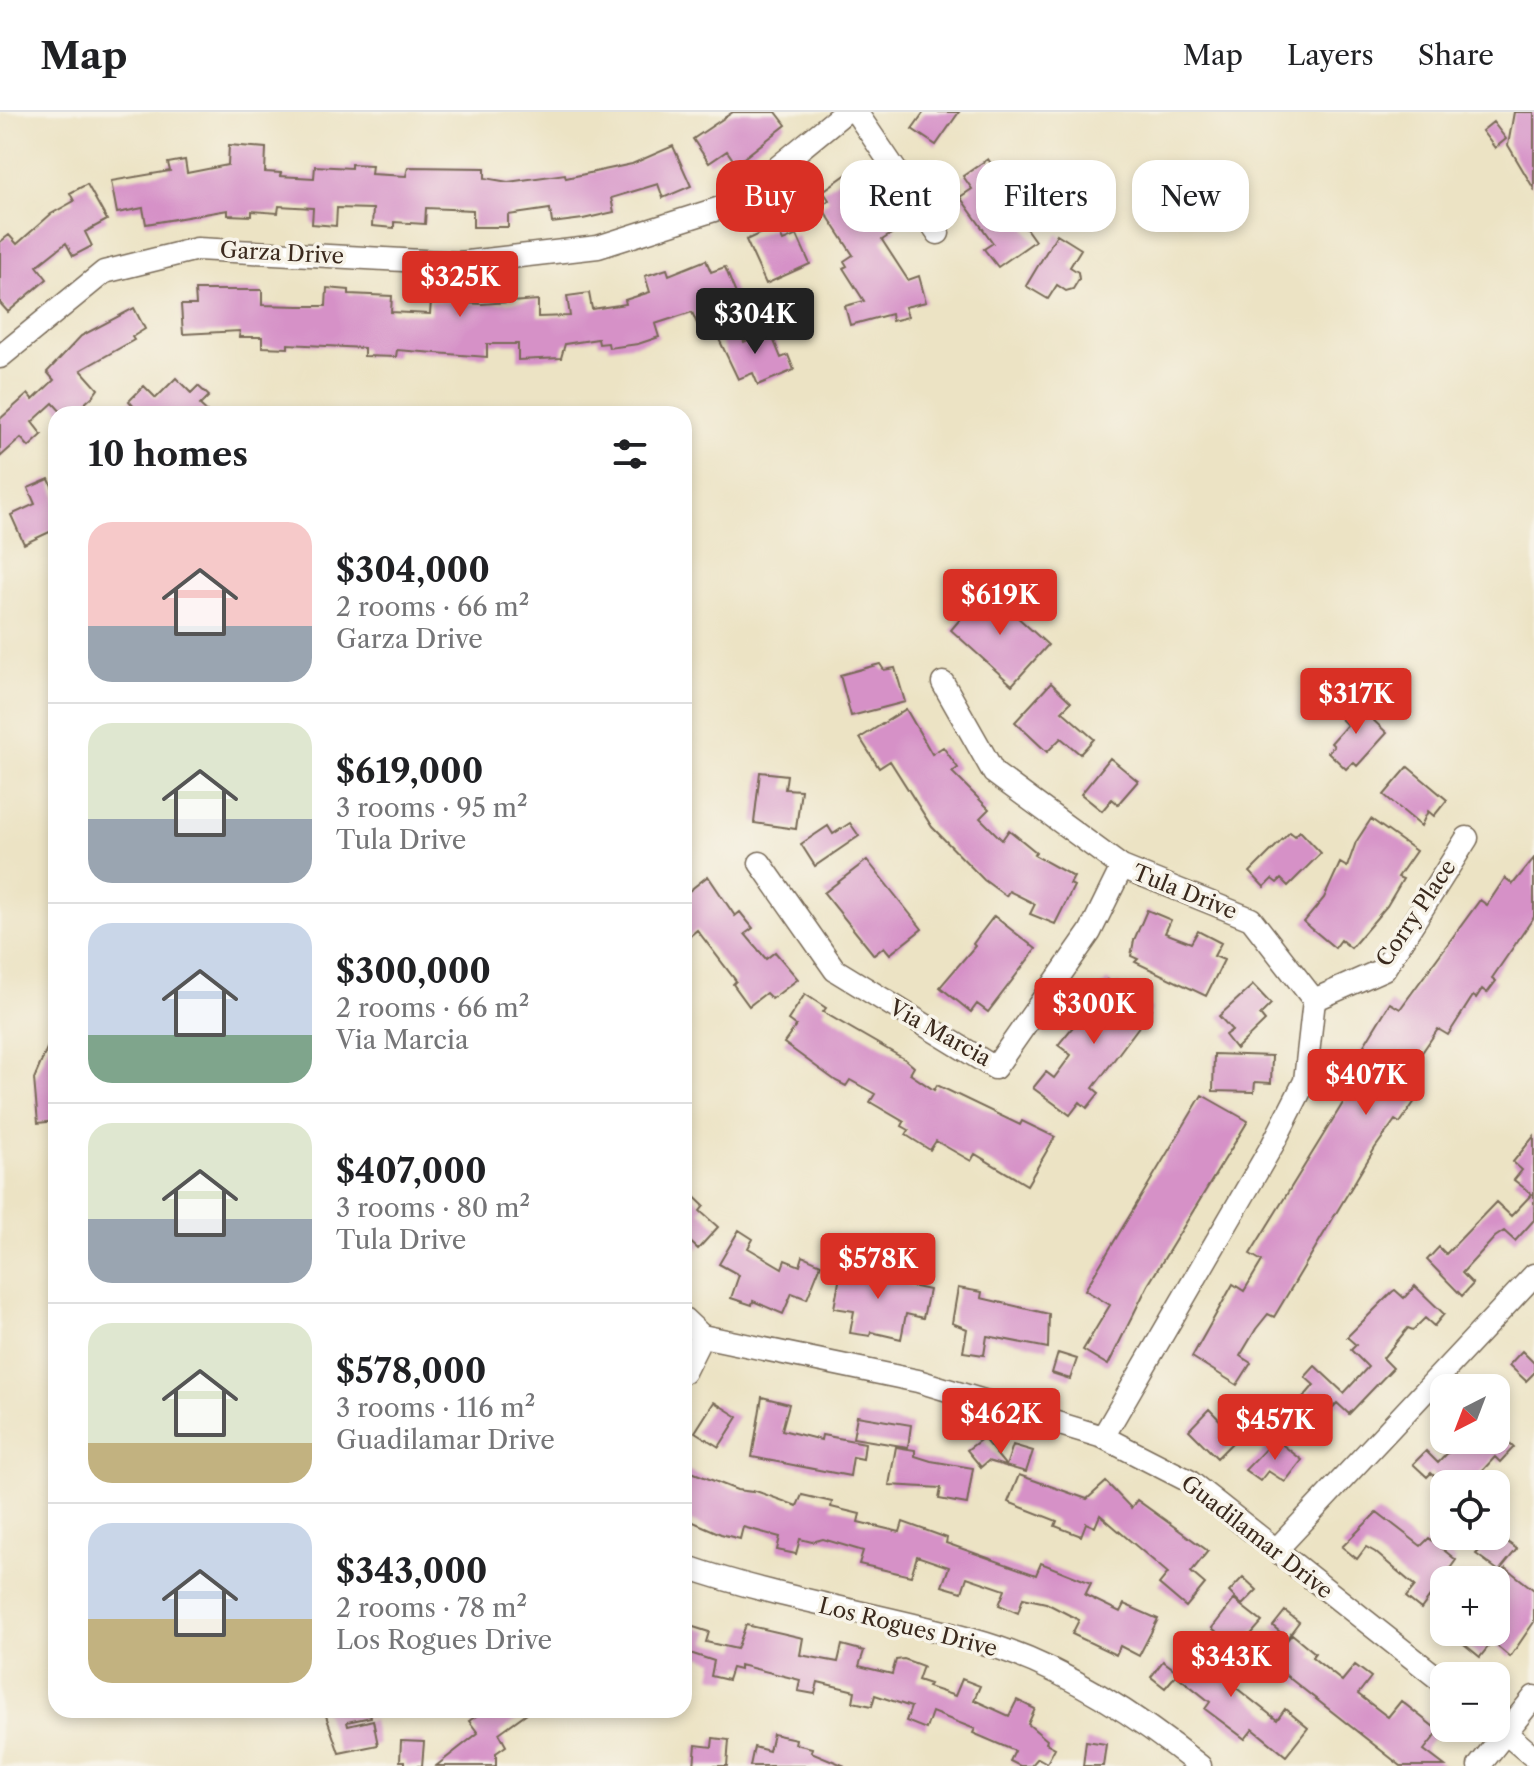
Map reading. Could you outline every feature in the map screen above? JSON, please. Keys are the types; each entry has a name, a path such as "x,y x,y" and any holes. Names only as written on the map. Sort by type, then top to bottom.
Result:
{"street":[{"name":"Garza Drive","path":"0,357 104,272 197,249 459,263 598,247 733,204 845,112"},
{"path":"856,112 938,233"},
{"name":"Tula Drive","path":"943,683 994,773 1122,867 1251,919 1314,1000"},
{"name":"Corry Place","path":"1314,1000 1384,969 1467,838"},
{"name":"Via Marcia","path":"760,863 835,970 995,1068 1090,932 1122,867"},
{"path":"1103,1437 1273,1144 1305,1081 1314,1000"},
{"path":"1276,1550 1534,1275"},
{"path":"692,1327 702,1336 692,1356"},
{"name":"Guadilamar Drive","path":"702,1336 918,1381 1103,1437 1189,1481 1430,1672"},
{"name":"Los Rogues Drive","path":"692,1569 751,1589 975,1640 1062,1674 1124,1710 1193,1764"},
{"path":"1510,1720 1534,1697"},
{"path":"1510,1736 1534,1757"},
{"path":"1479,1766 1493,1742"}],"building":[{"path":"733,112 776,112 786,125 741,160 733,160 727,151 709,163 693,139"},
{"path":"924,112 959,112 936,145 912,129"},
{"path":"1514,112 1534,112 1534,189 1508,145"},
{"path":"1493,122 1506,139 1495,148 1482,131"},
{"path":"229,145 266,148 265,172 281,173 280,176 314,178 315,166 351,168 351,164 372,165 371,174 406,176 408,167 485,168 485,178 508,182 565,174 566,178 632,164 673,146 691,186 663,198 658,184 611,198 614,212 583,219 552,223 550,209 508,215 508,227 473,227 473,210 426,208 425,224 394,222 394,228 372,226 373,209 337,208 336,226 312,224 313,208 279,206 278,213 252,211 252,216 228,215 228,210 146,224 143,208 117,213 111,181 170,171 168,163 185,160 187,173 228,165"},
{"path":"976,167 976,219 960,197 972,189 963,176"},
{"path":"840,179 840,232 894,232 882,240 908,280 919,276 926,302 905,307 908,317 892,321 891,314 850,325 845,306 864,301 843,268 847,266 844,261 853,255 824,211 824,204 829,200 824,190"},
{"path":"87,184 107,220 85,232 92,246 73,256 66,243 37,266 47,279 8,312 0,303 0,242 9,235 17,244 51,214 74,201 70,193"},
{"path":"763,232 779,232 783,241 797,235 810,264 766,284 746,240"},
{"path":"985,232 1029,232 1035,241 998,267 984,249 993,243"},
{"path":"1057,234 1081,249 1070,267 1078,272 1079,279 1073,289 1066,291 1057,285 1048,299 1026,286"},
{"path":"706,260 711,272 725,267 736,294 711,305 717,318 698,326 692,312 655,324 659,337 638,344 609,348 608,343 599,344 598,339 565,344 561,358 518,360 518,344 487,344 487,357 397,350 396,357 364,356 364,348 288,344 288,348 262,347 262,337 239,337 240,331 183,334 181,305 196,305 195,290 262,290 262,305 326,306 327,288 349,290 349,294 392,296 391,312 430,314 431,301 482,304 538,300 538,317 570,316 567,296 589,293 592,309 626,304 625,300 650,292 645,276 667,269 669,275"},
{"path":"134,308 145,329 132,337 134,340 81,370 98,389 82,406 56,406 53,403 48,406 32,422 42,435 29,447 21,438 0,457 0,419 28,394 33,400 54,380 47,372 81,336"},
{"path":"738,326 744,342 770,331 781,358 788,355 794,370 758,385 753,373 738,379 717,335"},
{"path":"176,378 191,393 198,386 209,396 201,406 133,406 129,401 144,386 156,398"},
{"path":"48,479 48,533 24,544 11,515 35,504 28,488"},
{"path":"983,592 1004,604 1010,598 1021,607 1014,614 1048,645 1012,685 951,630"},
{"path":"880,664 884,670 895,668 905,702 851,716 840,675"},
{"path":"1051,683 1071,702 1062,711 1094,739 1080,754 1061,738 1047,752 1015,722"},
{"path":"1352,700 1387,733 1357,766 1353,762 1346,769 1328,752 1334,746 1331,743 1347,725 1338,716"},
{"path":"906,709 932,754 943,747 958,768 952,772 989,809 980,818 1002,840 1009,830 1036,852 1034,855 1074,877 1070,884 1074,886 1055,924 1030,914 1035,904 1009,891 1006,896 984,880 932,827 890,761 879,768 860,738"},
{"path":"1110,758 1138,781 1118,804 1112,799 1102,811 1081,794"},
{"path":"1408,767 1447,800 1434,816 1428,811 1421,826 1384,795"},
{"path":"760,772 787,775 785,789 801,790 796,829 754,823"},
{"path":"1371,819 1416,851 1398,877 1403,879 1387,906 1351,948 1341,940 1335,948 1304,922 1324,898 1340,863 1347,867 1356,842"},
{"path":"850,823 859,836 815,866 801,844 828,826 833,834"},
{"path":"1300,831 1321,853 1288,886 1281,879 1277,883 1272,879 1264,887 1250,872 1290,832 1295,836"},
{"path":"1534,858 1534,917 1492,978 1496,981 1487,993 1482,989 1476,998 1473,996 1448,1035 1438,1029 1415,1063 1410,1060 1392,1085 1415,1101 1400,1123 1395,1120 1375,1148 1274,1317 1268,1314 1256,1329 1240,1356 1251,1363 1237,1385 1192,1357 1233,1284 1244,1291 1262,1261 1250,1254 1351,1090 1344,1085 1354,1070 1350,1068 1390,1003 1400,1009 1480,900 1487,905 1505,878 1513,884"},
{"path":"867,860 922,929 890,954 884,947 874,955 824,893"},
{"path":"708,876 735,916 740,912 753,928 745,934 766,959 775,952 798,979 772,999 766,993 749,1006 733,984 736,981 697,930 692,934 692,889"},
{"path":"1147,910 1171,920 1165,933 1191,943 1198,931 1221,943 1214,956 1224,960 1206,996 1135,962 1138,959 1131,956 1134,940"},
{"path":"994,916 1036,949 988,1012 977,1004 971,1012 940,987 975,946 973,944"},
{"path":"1107,980 1115,987 1118,983 1152,1009 1093,1088 1099,1093 1087,1108 1080,1102 1070,1115 1033,1088 1046,1072 1054,1078 1071,1055 1058,1045 1090,1006 1086,1003"},
{"path":"1253,985 1271,1004 1260,1015 1265,1021 1236,1049 1225,1035 1232,1030 1219,1016"},
{"path":"805,994 826,1008 823,1012 906,1060 914,1067 910,1074 934,1090 937,1085 1020,1125 1022,1121 1055,1137 1027,1185 975,1154 971,1161 936,1141 930,1150 906,1135 909,1130 902,1126 904,1122 870,1102 875,1094 850,1080 846,1086 836,1081 784,1043 796,1026 788,1020"},
{"path":"48,1046 48,1122 38,1123 34,1079"},
{"path":"1214,1054 1272,1056 1271,1083 1255,1082 1254,1092 1213,1091"},
{"path":"1202,1095 1248,1121 1148,1285 1108,1365 1083,1350 1110,1305 1085,1290"},
{"path":"1534,1136 1534,1220 1515,1241 1504,1231 1495,1237 1462,1273 1473,1284 1462,1296 1427,1260 1439,1247 1446,1254 1496,1202 1511,1216 1532,1194 1514,1180 1522,1170 1513,1162"},
{"path":"692,1195 704,1206 700,1211 718,1227 698,1249 692,1243"},
{"path":"739,1230 753,1239 748,1248 782,1268 785,1260 800,1266 803,1256 821,1264 807,1299 792,1293 783,1314 753,1301 752,1305 731,1298 739,1275 719,1264"},
{"path":"864,1262 881,1265 879,1279 929,1290 923,1318 906,1314 901,1339 871,1332 870,1336 850,1333 854,1311 834,1308 841,1271 847,1274 849,1265 863,1267"},
{"path":"1415,1286 1444,1314 1434,1326 1425,1318 1413,1330 1408,1328 1383,1358 1393,1368 1349,1414 1337,1403 1324,1417 1303,1398 1314,1385 1305,1377 1315,1366 1344,1393 1368,1367 1351,1350 1356,1345 1347,1337 1392,1292 1395,1290 1404,1298"},
{"path":"958,1288 982,1292 981,1298 1049,1314 1048,1348 987,1336 984,1355 963,1352 967,1329 952,1323"},
{"path":"1522,1351 1534,1363 1534,1373 1526,1381 1509,1365"},
{"path":"1058,1353 1077,1359 1070,1379 1052,1373"},
{"path":"762,1397 789,1404 782,1430 821,1440 822,1435 865,1443 863,1459 853,1457 850,1476 752,1457"},
{"path":"714,1402 738,1417 719,1447 695,1432"},
{"path":"1209,1409 1237,1438 1217,1458 1189,1430"},
{"path":"857,1416 911,1425 908,1447 853,1438"},
{"path":"983,1438 1006,1466 1013,1445 1033,1451 1026,1472 988,1461 981,1467 967,1450"},
{"path":"1275,1439 1302,1460 1285,1482 1268,1471 1260,1481 1245,1470"},
{"path":"896,1447 915,1450 915,1456 931,1461 973,1468 967,1504 939,1499 941,1488 889,1485"},
{"path":"1426,1451 1438,1463 1447,1454 1507,1454 1500,1462 1495,1457 1483,1470 1430,1470 1427,1477 1413,1464"},
{"path":"692,1472 737,1490 753,1490 797,1506 802,1495 832,1502 831,1507 860,1514 858,1522 900,1532 903,1522 947,1538 946,1543 1036,1575 1041,1563 1091,1583 1085,1595 1120,1612 1124,1604 1158,1619 1139,1656 1120,1646 1116,1655 1072,1634 1079,1620 1046,1603 1023,1598 1018,1613 999,1605 1005,1590 967,1577 962,1592 942,1586 949,1567 917,1556 911,1576 859,1564 863,1551 823,1539 812,1542 800,1539 796,1554 777,1550 780,1537 743,1527 740,1539 692,1521"},
{"path":"1019,1475 1087,1499 1106,1482 1131,1508 1137,1500 1208,1551 1191,1572 1205,1584 1186,1607 1159,1584 1168,1573 1100,1515 1095,1527 1086,1523 1081,1536 1055,1526 1057,1521 1008,1502"},
{"path":"1377,1512 1421,1546 1429,1538 1430,1550 1444,1550 1456,1560 1452,1566 1430,1566 1430,1596 1421,1609 1406,1597 1415,1586 1375,1552 1366,1547 1357,1559 1342,1547"},
{"path":"1510,1544 1517,1549 1503,1566 1492,1566 1476,1554 1480,1550 1510,1550"},
{"path":"1510,1571 1534,1590 1534,1622 1510,1657 1497,1646 1510,1646"},
{"path":"1243,1577 1257,1590 1242,1605 1229,1592"},
{"path":"1234,1600 1262,1622 1238,1649 1212,1628"},
{"path":"1285,1611 1299,1622 1287,1638 1273,1626"},
{"path":"746,1625 803,1638 800,1655 838,1662 842,1645 864,1651 859,1666 892,1674 896,1660 904,1659 923,1666 918,1680 930,1684 928,1687 955,1696 962,1679 980,1686 974,1700 1009,1716 1017,1700 1035,1709 1028,1724 1055,1748 1047,1763 1038,1758 1031,1766 1020,1766 1010,1761 1015,1751 973,1733 975,1729 932,1712 926,1729 906,1721 911,1707 875,1695 872,1706 853,1702 855,1691 818,1682 815,1694 798,1691 800,1680 740,1665 740,1670 732,1668 728,1680 711,1676 714,1661 692,1654 692,1627 709,1632 706,1642 737,1649"},
{"path":"1292,1634 1315,1653 1312,1657 1342,1681 1355,1665 1371,1677 1358,1694 1388,1717 1401,1701 1430,1724 1430,1742 1424,1750 1445,1766 1401,1766 1269,1662"},
{"path":"1202,1641 1231,1657 1220,1675 1277,1720 1285,1709 1308,1728 1286,1756 1253,1729 1245,1739 1205,1709 1210,1702 1176,1675 1165,1688 1151,1677 1163,1661 1175,1670"},
{"path":"1466,1646 1489,1646 1480,1657"},
{"path":"327,1718 366,1718 347,1722 348,1726 373,1720 378,1745 339,1753"},
{"path":"473,1718 520,1718 499,1733 506,1746 496,1753 496,1766 436,1766 478,1733 469,1721"},
{"path":"773,1734 796,1739 795,1744 812,1748 811,1752 845,1766 750,1766 754,1747 769,1751"},
{"path":"713,1738 729,1740 727,1766 694,1766 696,1745 712,1747"},
{"path":"401,1741 424,1742 422,1766 405,1766 405,1761 400,1761"},
{"path":"1086,1741 1106,1744 1103,1766 1083,1766"}]}
